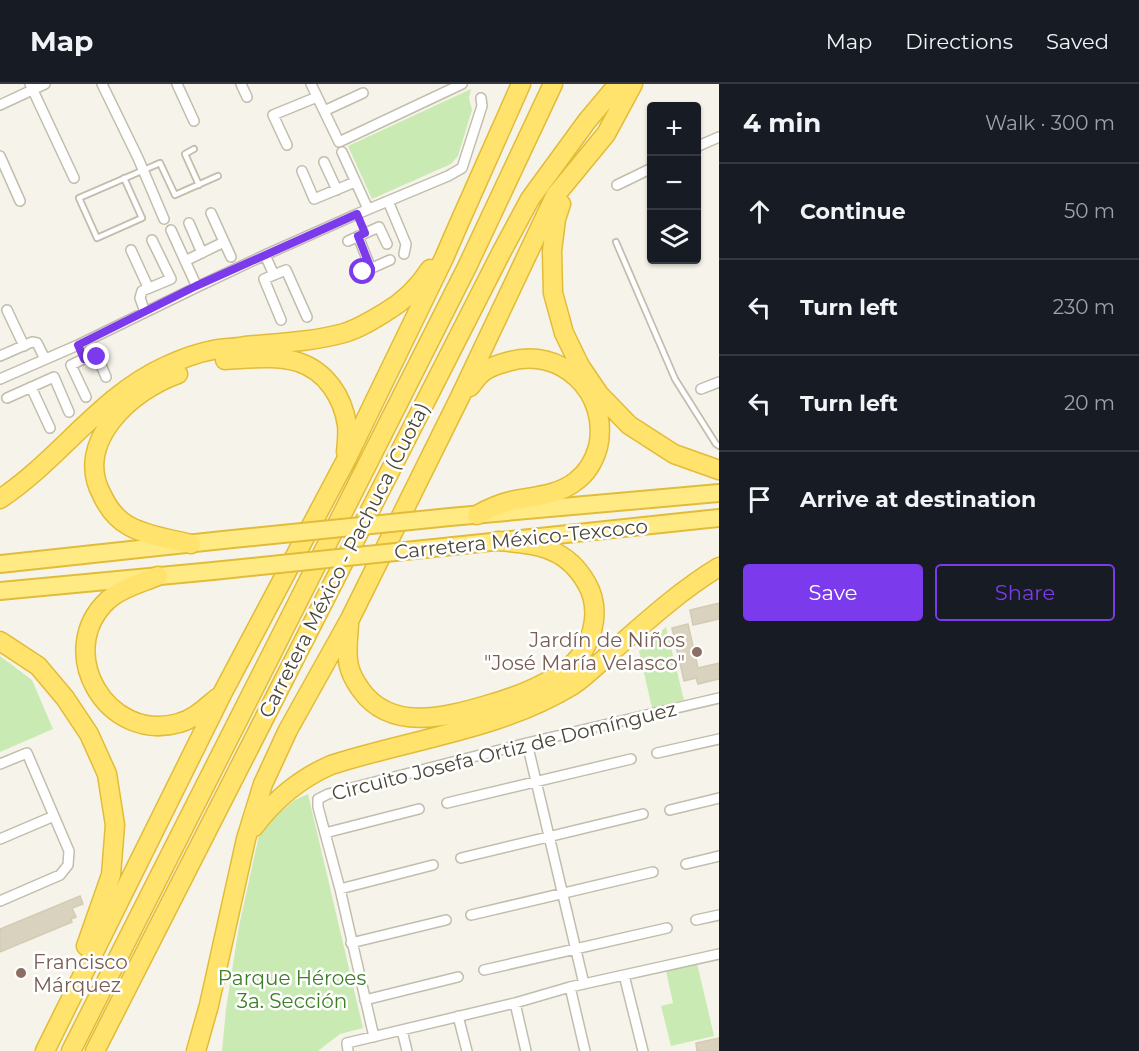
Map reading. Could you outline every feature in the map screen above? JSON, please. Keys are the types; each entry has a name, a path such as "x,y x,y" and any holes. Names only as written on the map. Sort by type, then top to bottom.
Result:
{"highway":[{"path":"45,1051 223,693 346,460 444,258 521,84"},
{"name":"Carretera México - Pachuca (Cuota)","path":"71,1051 467,267 553,84"},
{"name":"Carretera México - Pachuca (Cuota)","path":"95,1051 530,199 587,121 618,84"},
{"path":"196,1051 209,1005 246,839 263,784 288,730 350,619 460,397 555,196 606,134 633,84"},
{"path":"569,180 556,219 552,251 553,293 564,333 580,366 599,394 629,425 674,454 719,470"},
{"path":"0,499 32,475 89,421 146,375 189,356 214,350 345,333 373,320 409,296 423,280 457,228"},
{"path":"191,543 143,532 128,525 106,504 96,479 96,453 106,428 126,405 168,377 220,361 247,359 277,358 314,369 326,379 343,406 347,427 346,460"},
{"path":"460,397 483,372 498,365 514,360 547,361 561,365 584,383 592,394 600,424 596,454 590,466 574,483 543,495 504,503 477,515"},
{"name":"Carretera México-Texcoco","path":"0,564 450,517 719,493"},
{"name":"Carretera México-Texcoco","path":"0,591 719,518"},
{"path":"350,619 347,648 349,666 356,682 366,698 382,710 399,717 447,716 506,700 538,686 564,671 579,657 589,640 594,625 594,606 590,590 582,574 556,552 537,545 498,541"},
{"path":"246,839 265,812 281,796 313,773 353,758 501,719 532,706 575,683 679,593 719,567"},
{"path":"158,576 121,591 110,598 95,616 86,647 87,666 99,695 109,707 124,717 152,726 179,723 191,718 223,693"},
{"path":"0,640 38,666 65,698 89,734 107,774 115,825 111,875 61,1019"},
{"path":"203,1051 209,1005"}],"street":[{"path":"0,105 31,87 45,84"},
{"path":"102,84 164,219"},
{"path":"177,84 194,121"},
{"path":"241,84 247,97"},
{"path":"311,84 368,209"},
{"path":"341,147 462,84"},
{"path":"31,87 74,178"},
{"path":"324,111 363,93"},
{"path":"288,145 273,116 317,97"},
{"path":"0,379 78,345 196,286 462,168 482,106 481,98"},
{"path":"701,145 719,136"},
{"path":"0,156 20,201"},
{"path":"324,162 337,190"},
{"path":"617,185 647,170"},
{"path":"302,171 315,200 355,182"},
{"path":"388,201 406,244 404,254"},
{"path":"211,213 231,257"},
{"path":"357,214 367,270 390,260"},
{"path":"189,223 202,253"},
{"path":"348,241 380,227 387,244"},
{"path":"171,230 196,286"},
{"path":"145,312 140,294 142,291 171,279 152,240"},
{"path":"185,261 224,242"},
{"path":"131,250 148,287"},
{"path":"265,255 274,275"},
{"path":"281,320 264,279 286,270 307,317"},
{"path":"7,310 24,346"},
{"path":"0,356 32,342 37,343 45,359"},
{"path":"78,345 84,359"},
{"path":"86,397 71,365 96,353 106,377"},
{"path":"33,365 41,383"},
{"path":"7,398 54,378 69,412"},
{"path":"701,389 719,382"},
{"path":"32,387 50,428"},
{"name":"Circuito Josefa Ortiz de Domínguez","path":"374,1037 340,889 318,807 318,799 328,794 527,743 719,698"},
{"path":"657,753 719,739"},
{"path":"527,743 584,984"},
{"path":"0,764 27,753 69,851 68,865 60,875 0,901"},
{"path":"447,803 631,759"},
{"path":"670,810 719,798"},
{"path":"325,833 419,809"},
{"path":"460,858 643,814"},
{"path":"0,839 54,816"},
{"path":"686,864 719,856"},
{"path":"340,889 433,865"},
{"path":"471,915 653,872"},
{"path":"696,920 719,915"},
{"path":"351,943 446,920"},
{"path":"484,970 667,928"},
{"path":"348,1047 374,1037 570,987 719,954"},
{"path":"624,975 643,1051"},
{"path":"365,1000 458,978"},
{"path":"570,987 585,1051"},
{"path":"514,1003 526,1051"},
{"path":"458,1016 467,1051"},
{"path":"402,1030 407,1051"}],"lane":[{"path":"194,149 185,154 199,185"},
{"path":"124,178 142,218 97,238 79,198 124,178 160,163 175,195 218,176"},
{"path":"616,243 675,379 719,446"}],"green space":[{"path":"471,89 469,98 472,110 458,156 451,164 372,199 348,146"},
{"path":"666,627 684,700 652,708 639,651"},
{"path":"0,656 32,680 53,729 0,752"},
{"name":"Parque Héroes 3a. Sección","path":"308,794 363,1028 340,1034 318,1051 222,1051 239,926 259,835 279,813 295,800"},
{"path":"697,963 714,1036 671,1046 661,1006 673,1003 666,971"}],"building":[{"path":"719,603 719,619 693,625 690,610"},
{"path":"688,624 698,668 719,663 719,679 698,684 696,678 684,681 672,628"},
{"path":"80,896 83,904 72,908 76,917 71,919 72,922 0,952 0,929"},
{"path":"719,1038 719,1051 697,1051 696,1043"}],"place":[{"name":"Jardín de Niños \"José María Velasco\"","path":"697,652"},
{"name":"Francisco Márquez","path":"21,973"}],"route":[{"path":"97,357 96,353 84,359 78,345 196,286 357,214 365,233 358,236 371,269 363,272"}]}
